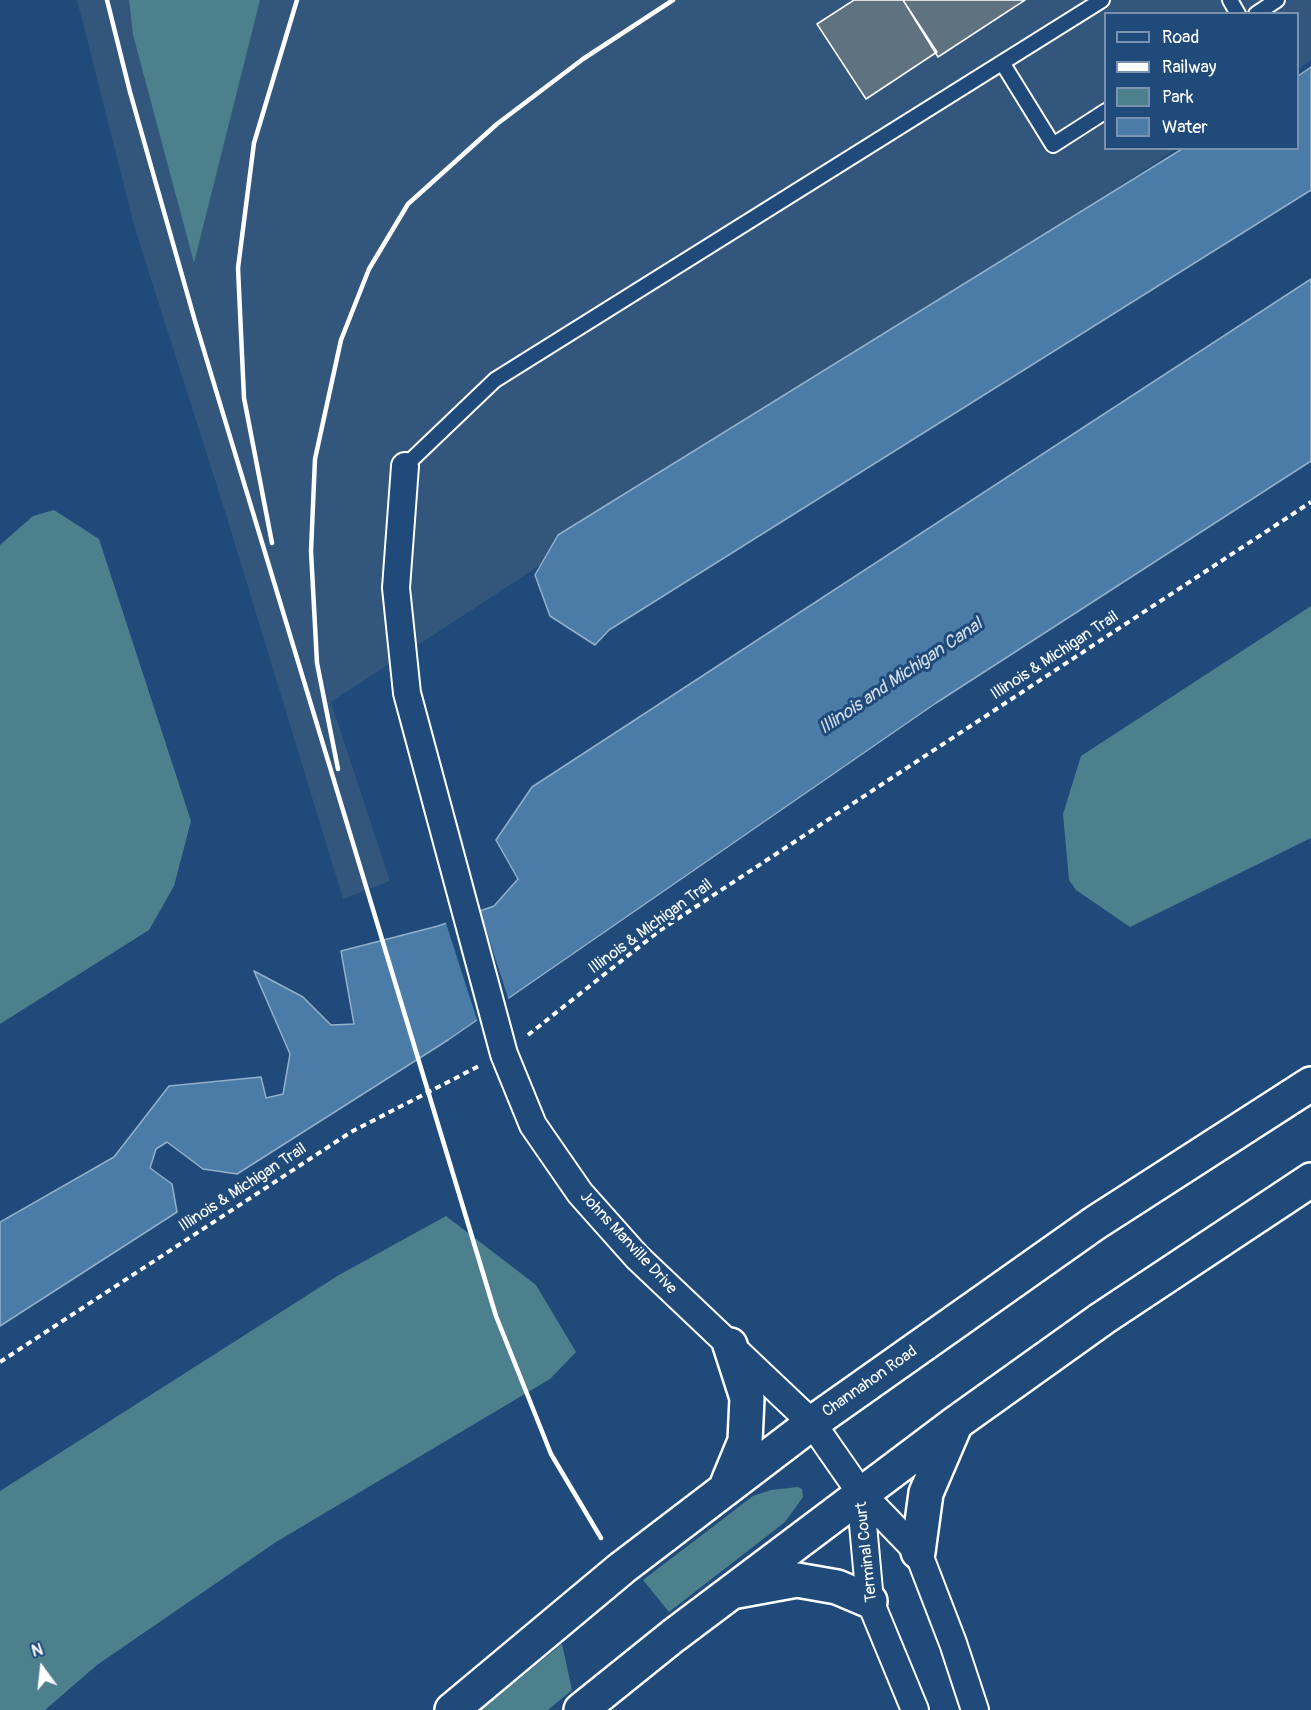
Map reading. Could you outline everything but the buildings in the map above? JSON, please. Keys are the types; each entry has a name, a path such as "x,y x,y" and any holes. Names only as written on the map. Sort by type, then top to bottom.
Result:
{"main road":[{"name":"Channahon Road","path":"452,1710 622,1568 812,1423 1095,1223 1311,1084"},
{"path":"581,1710 730,1592 956,1423 1103,1318 1311,1180"},
{"path":"724,1490 745,1441 747,1398 730,1346"},
{"path":"918,1552 926,1493 956,1423"},
{"path":"730,1592 797,1580 837,1587 870,1601"}],"street":[{"name":"Johns Manville Drive","path":"405,466 396,588 407,693 463,910 504,1054 533,1125 580,1193 637,1257 812,1423 861,1492"},
{"name":"Terminal Court","path":"861,1492 918,1552 953,1643 975,1710"},
{"name":"Terminal Court","path":"861,1492 870,1601 915,1710"}],"lane":[{"path":"405,466 495,380 1102,0"},
{"path":"1259,12 1277,0"},
{"path":"1003,64 1053,145 1104,112"}],"path":[{"name":"Illinois & Michigan Trail","path":"0,1362 351,1132 504,1054 659,931 1311,502"}],"shaded area":[{"path":"77,0 129,0 133,35 194,262 260,0 1311,0 1311,60 1299,68 1299,12 1104,12 1104,150 1174,150 331,702 390,881 343,899 223,505 135,229"}],"green space":[{"path":"129,0 260,0 194,263 133,35"},
{"path":"54,510 99,539 191,821 174,886 149,930 0,1024 0,545 33,516"},
{"path":"1311,606 1311,838 1130,927 1076,890 1069,880 1063,814 1081,756"},
{"path":"446,1216 536,1285 576,1352 550,1379 276,1542 97,1665 45,1710 0,1710 0,1491 339,1275"},
{"path":"798,1487 802,1489 803,1497 785,1522 669,1612 643,1580 753,1496 771,1490"},
{"path":"562,1644 572,1690 548,1710 481,1710"}],"water":[{"path":"1311,67 1311,190 609,630 595,645 550,616 535,575 558,535 1180,150 1299,150 1299,75"},
{"name":"Illinois and Michigan Canal","path":"1311,279 1311,461 936,703 448,1040 237,1174 203,1169 167,1142 156,1149 150,1168 172,1184 177,1212 0,1326 0,1222 114,1157 169,1086 261,1077 266,1098 283,1094 290,1054 254,971 303,997 331,1025 354,1024 341,951 438,926 494,906 518,879 496,840 532,787"}],"pier":[{"path":"479,908 509,1001 478,1023 445,920"}],"railway":[{"path":"107,0 130,92 195,321 496,1316 551,1454 601,1538"},
{"path":"272,543 244,398 238,268 254,143 297,0"},
{"path":"338,769 317,663 311,551 315,459 341,340 369,269 408,204 497,124 583,59 673,0"}]}
